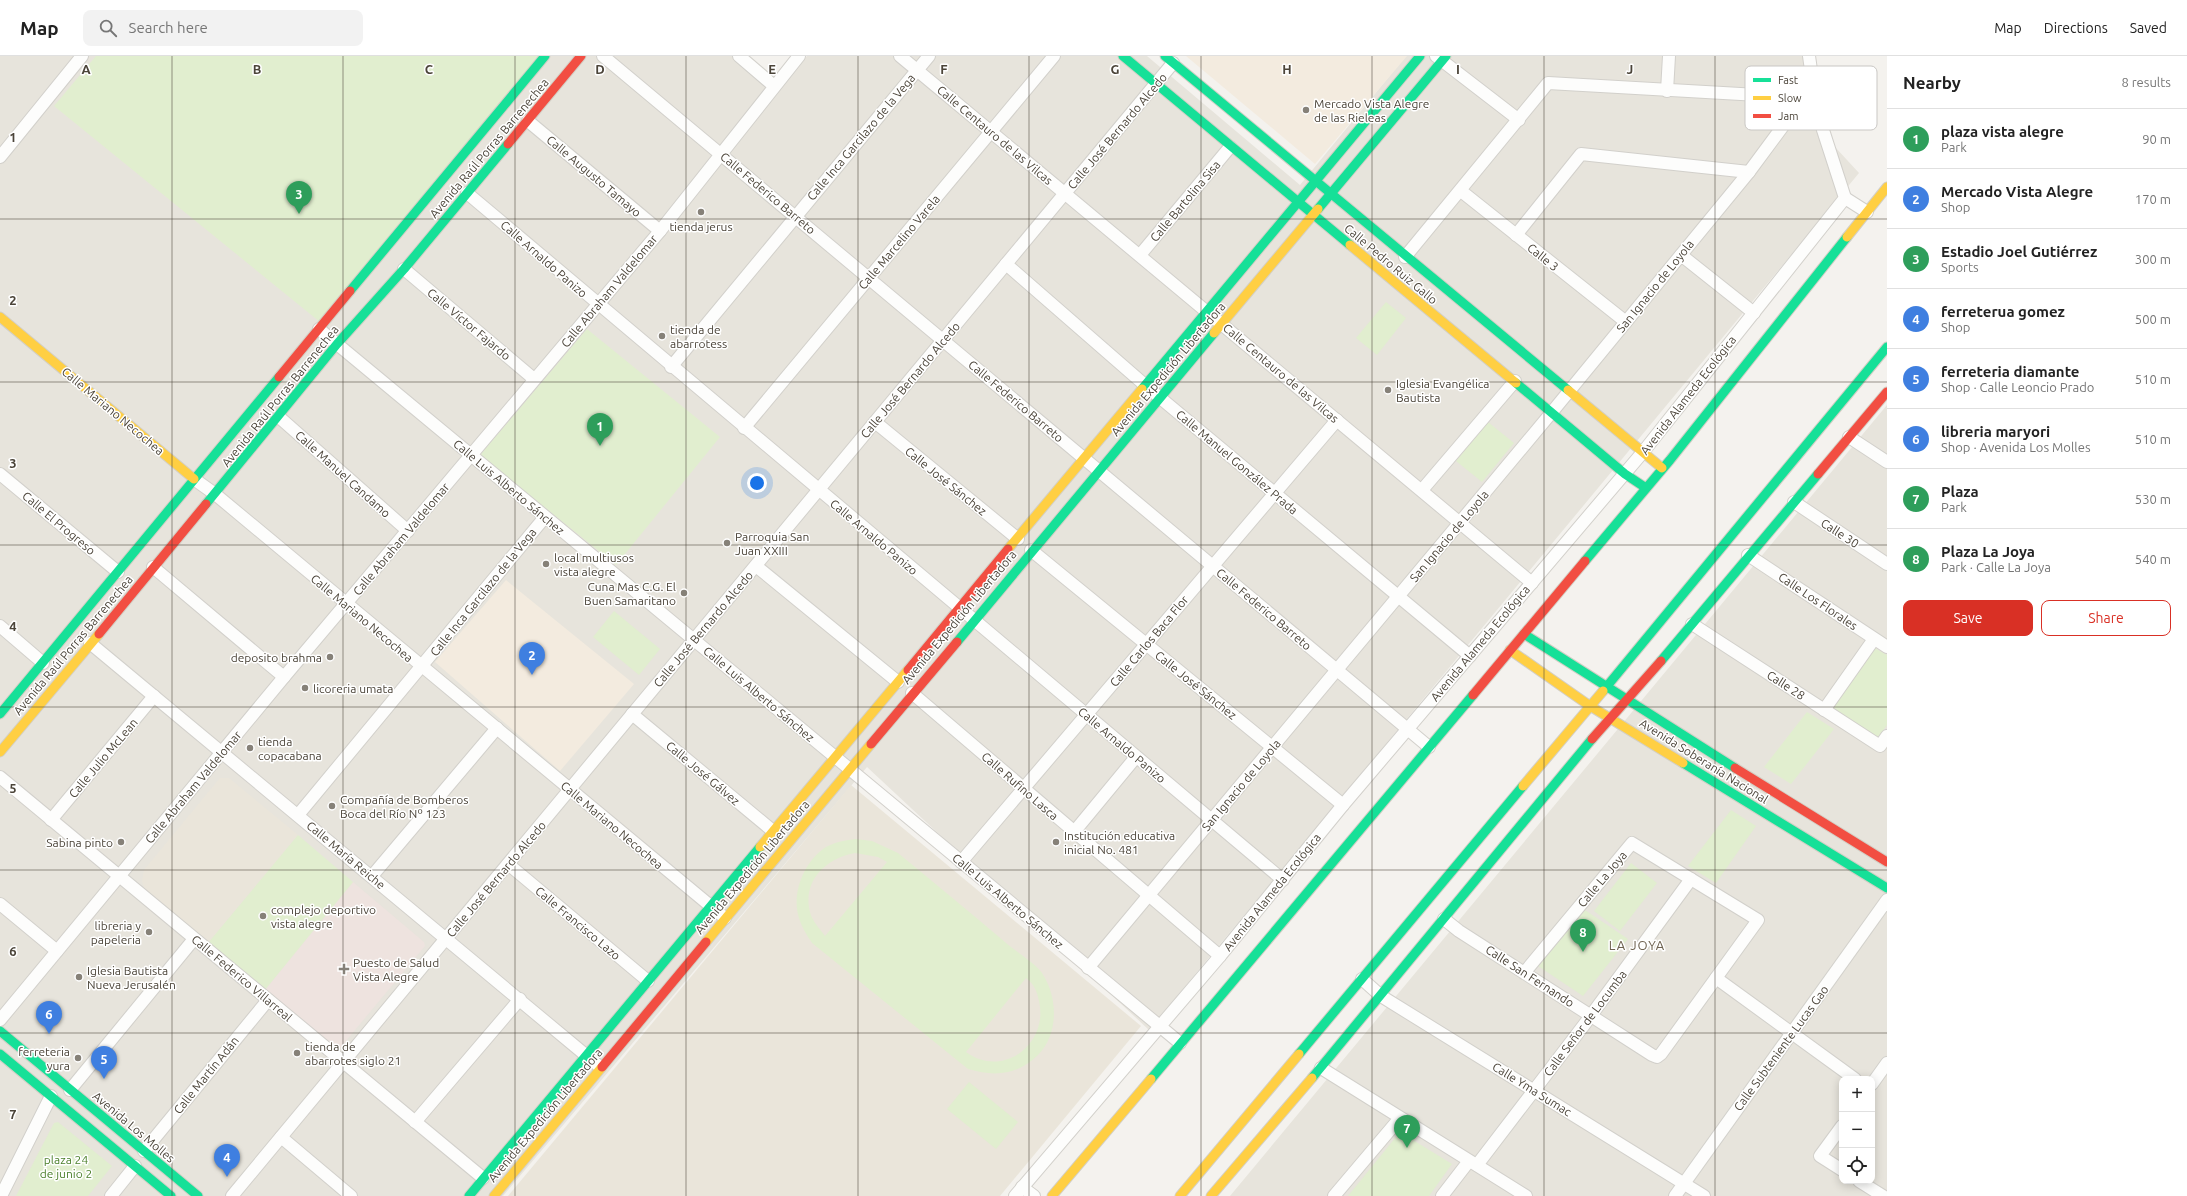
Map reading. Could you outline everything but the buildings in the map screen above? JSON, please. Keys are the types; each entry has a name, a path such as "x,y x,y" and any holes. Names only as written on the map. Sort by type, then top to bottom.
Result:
{"street":[{"path":"0,157 82,56"},
{"name":"Avenida Raúl Porras Barrenechea","path":"0,714 545,56"},
{"name":"Avenida Raúl Porras Barrenechea","path":"0,752 279,417 337,344 404,269 581,56"},
{"name":"Calle Federico Barreto","path":"603,56 796,216 1428,747"},
{"path":"739,56 774,86"},
{"name":"Calle Abraham Valdelomar","path":"0,1020 284,677 660,231 722,155 774,86 799,56"},
{"name":"Calle Centauro de las Vilcas","path":"900,56 1532,583"},
{"name":"Calle Inca Garcilazo de la Vega","path":"671,367 929,56"},
{"name":"Calle Marcelino Varela","path":"744,428 1054,56"},
{"name":"Calle Pedro Ruiz Gallo","path":"1123,56 1230,147 1515,381 1625,474 1646,488"},
{"name":"Avenida Expedición Libertadora","path":"469,1196 1299,203 1420,56"},
{"path":"1667,90 1669,56"},
{"path":"1441,58 1519,120"},
{"name":"Avenida Expedición Libertadora","path":"494,1196 1031,550 1331,195 1441,58"},
{"name":"Calle Pedro Ruiz Gallo","path":"1169,59 1405,257 1662,468"},
{"name":"Calle José Bernardo Alcedo","path":"232,1196 1156,84 1169,59"},
{"path":"1405,257 1461,191 1548,83 1745,95"},
{"name":"Calle Augusto Tamayo","path":"528,121 660,231"},
{"name":"San Ignacio de Loyola","path":"1088,968 1399,597 1784,130"},
{"path":"1823,130 1845,198 1867,212"},
{"name":"Calle Bartolina Sisa","path":"1140,256 1230,147"},
{"path":"1516,235 1581,154 1749,172"},
{"name":"Avenida Alameda Ecológica","path":"1052,1196 1646,488 1887,187"},
{"name":"Calle 3","path":"1461,191 1626,322"},
{"name":"Calle Arnaldo Panizo","path":"467,193 671,367 1283,880"},
{"name":"Avenida Alameda Ecológica","path":"1018,1192 1220,956 1343,805 1625,474 1845,198"},
{"path":"1681,255 1754,312"},
{"name":"Calle Manuel González Prada","path":"1006,264 1160,398 1470,656"},
{"name":"Calle Víctor Fajardo","path":"404,269 534,379"},
{"name":"Calle Mariano Necochea","path":"0,317 725,918"},
{"name":"Calle Luis Alberto Sánchez","path":"319,329 1180,1043"},
{"path":"1180,1196 1590,706 1887,347"},
{"path":"1422,490 1515,381"},
{"path":"1211,1196 1381,996 1610,717 1627,701 1748,555 1887,392"},
{"name":"Calle Manuel Candamo","path":"279,417 408,531"},
{"name":"Calle Carlos Baca Flor","path":"961,862 1337,420"},
{"name":"Calle José Sánchez","path":"875,422 1018,539"},
{"path":"1849,437 1887,462"},
{"name":"Calle El Progreso","path":"0,474 118,572"},
{"name":"Calle 30","path":"1794,502 1887,564"},
{"name":"Calle Inca Garcilazo de la Vega","path":"298,815 545,517"},
{"name":"Calle José Sánchez","path":"1031,550 1343,805"},
{"name":"Calle Los Florales","path":"1748,555 1887,647"},
{"path":"756,566 898,682"},
{"path":"153,567 284,677"},
{"name":"Calle 28","path":"1692,624 1824,710 1883,741"},
{"path":"0,626 43,663"},
{"name":"Avenida Soberanía Nacional","path":"1524,634 1606,686 1887,888"},
{"path":"1824,710 1874,638"},
{"name":"Calle María Reiche","path":"90,643 600,1067"},
{"name":"Avenida Soberanía Nacional","path":"1510,650 1590,706 1887,862"},
{"name":"Calle Rufino Lasca","path":"912,693 1220,956"},
{"name":"Calle Julio McLean","path":"51,820 154,696"},
{"name":"Calle José Gálvez","path":"632,714 773,831"},
{"path":"372,876 497,728"},
{"path":"1074,832 1136,757"},
{"name":"Calle Federico Villarreal","path":"0,777 484,1178"},
{"name":"Calle La Joya","path":"1524,973 1632,843 1758,920 1716,978"},
{"name":"Calle Francisco Lazo","path":"508,864 648,981"},
{"name":"Calle Señor de Locumba","path":"1442,1196 1473,1163 1534,1091 1691,879"},
{"name":"Calle Subteniente Lucas Gao","path":"1674,1196 1887,900"},
{"path":"0,904 57,951"},
{"name":"Calle San Fernando","path":"1444,919 1459,931 1657,1057 1661,1054 1716,978"},
{"path":"70,1090 194,939"},
{"path":"1716,978 1851,1076"},
{"name":"Calle Yma Sumac","path":"1362,979 1381,996 1704,1196"},
{"path":"415,1122 520,999"},
{"name":"Calle Martín Adán","path":"144,1151 268,1000"},
{"name":"Avenida Los Molles","path":"0,1031 198,1196"},
{"path":"0,1054 171,1196"},
{"path":"1875,1080 1887,1063"},
{"path":"1321,1068 1526,1196"},
{"path":"1,1196 51,1096"},
{"path":"1334,1196 1400,1118"},
{"path":"1839,1130 1820,1156 1839,1168"},
{"path":"281,1138 351,1196"},
{"path":"111,1196 135,1166"},
{"path":"1864,1184 1883,1196"},
{"path":"1018,1192 1034,1196"}],"shaded area":[{"path":"0,56 750,56 783,84 807,56 1147,56 1300,185 1406,56 1805,56 1804,66 1745,66 1745,130 1819,130 1859,173 1149,1030 867,767 503,1196 0,1196"},
{"name":"Mercado Vista Alegre de las Rieleas","path":"1186,56 1407,56 1315,164"},
{"path":"1887,405 1887,1196 1230,1196"},
{"path":"506,580 634,684 560,771 435,662"},
{"path":"220,778 229,778 298,835 208,943 146,893 142,881 144,870"},
{"path":"851,785 1141,1026 1000,1196 508,1196"},
{"name":"Puesto de Salud Vista Alegre","path":"353,882 424,942 425,946 340,1048 336,1049 264,991"}],"green space":[{"path":"96,56 541,56 320,322 54,106"},
{"path":"1386,302 1406,318 1377,355 1356,338"},
{"path":"587,329 720,437 616,565 480,455"},
{"path":"1488,422 1514,443 1482,482 1456,461"},
{"path":"614,611 660,649 639,675 593,637"},
{"path":"1873,647 1887,655 1887,725 1879,736 1872,738 1829,707"},
{"path":"1807,712 1834,729 1791,784 1764,767"},
{"path":"1731,810 1756,826 1716,883 1688,866"},
{"path":"298,835 353,882 264,991 208,943"},
{"path":"856,839 872,841 898,853 1009,946 1039,969 1051,993 1054,1015 1053,1026 1050,1037 1045,1046 1030,1062 1022,1067 1006,1072 988,1073 968,1069 812,943 802,925 797,909 798,889 801,879 811,861 826,847","holes":["855,853 878,857 887,862 825,936 814,922 810,912 808,901 813,881 826,866 835,860","1026,978 1033,985 1036,991 1039,1001 1040,1017 1037,1031 1030,1043 1020,1053 1008,1059 994,1061 980,1059 966,1052"]},
{"path":"1631,863 1657,883 1620,931 1594,911"},
{"path":"1582,908 1628,939 1583,996 1538,966"},
{"path":"969,1082 1018,1122 996,1149 947,1109"},
{"name":"plaza 24 de junio 2","path":"58,1122 112,1166 88,1196 16,1196 54,1123"},
{"path":"1400,1132 1452,1164 1429,1196 1348,1196"}],"traffic: fast":[{"path":"350,291 545,56"},
{"path":"1123,56 1350,245"},
{"path":"1165,56 1568,390"},
{"path":"1142,389 1420,56"},
{"path":"1318,209 1446,56"},
{"path":"206,504 337,344 404,269 508,144"},
{"path":"1585,561 1670,460 1847,237"},
{"path":"957,642 1214,333"},
{"path":"1603,691 1887,347"},
{"path":"0,714 279,377"},
{"path":"1516,383 1625,474 1646,488"},
{"path":"1661,661 1818,474"},
{"path":"1524,634 1735,768"},
{"path":"1151,1079 1473,695"},
{"path":"1312,1078 1592,739"},
{"path":"1683,763 1887,888"},
{"path":"1299,1054 1523,786"},
{"path":"469,1196 760,847"},
{"path":"0,1031 198,1196"},
{"path":"0,1054 171,1196"}],"traffic: slow":[{"path":"1847,237 1887,187"},
{"path":"1214,333 1318,209"},
{"path":"1350,245 1516,383"},
{"path":"0,317 194,479"},
{"path":"1008,549 1142,389"},
{"path":"1568,390 1662,468"},
{"path":"0,752 99,634"},
{"path":"1510,650 1590,706 1683,763"},
{"path":"760,847 908,670"},
{"path":"1523,786 1603,691"},
{"path":"706,942 871,744"},
{"path":"1180,1196 1299,1054"},
{"path":"494,1196 602,1067"},
{"path":"1211,1196 1312,1078"},
{"path":"1052,1196 1151,1079"}],"traffic: jam":[{"path":"508,144 581,56"},
{"path":"279,377 350,291"},
{"path":"1818,474 1887,392"},
{"path":"99,634 206,504"},
{"path":"908,670 1008,549"},
{"path":"1473,695 1585,561"},
{"path":"871,744 957,642"},
{"path":"1592,739 1661,661"},
{"path":"1735,768 1887,862"},
{"path":"602,1067 706,942"}],"place":[{"name":"Mercado Vista Alegre de las Rieleas","path":"1306,110"},
{"name":"tienda jerus","path":"701,212"},
{"name":"Estadio Joel Gutiérrez","path":"299,214"},
{"name":"tienda de abarrotess","path":"662,336"},
{"name":"Iglesia Evangélica Bautista","path":"1388,390"},
{"name":"plaza vista alegre","path":"600,446"},
{"name":"Parroquia San Juan XXIII","path":"727,543"},
{"name":"local multiusos vista alegre","path":"546,564"},
{"name":"Cuna Mas C.G. El Buen Samaritano","path":"684,593"},
{"name":"deposito brahma","path":"330,657"},
{"name":"Mercado Vista Alegre","path":"532,675"},
{"name":"licoreria umata","path":"305,688"},
{"name":"tienda copacabana","path":"250,748"},
{"name":"Compañía de Bomberos Boca del Río Nº 123","path":"332,806"},
{"name":"Sabina pinto","path":"121,842"},
{"name":"Institución educativa inicial No. 481","path":"1056,842"},
{"name":"complejo deportivo vista alegre","path":"263,916"},
{"name":"libreria y papeleria","path":"149,932"},
{"name":"Plaza La Joya","path":"1583,952"},
{"name":"Puesto de Salud Vista Alegre","path":"344,969"},
{"name":"Iglesia Bautista Nueva Jerusalén","path":"79,977"},
{"name":"libreria maryori","path":"49,1034"},
{"name":"tienda de abarrotes siglo 21","path":"297,1053"},
{"name":"ferreteria yura","path":"78,1058"},
{"name":"ferreteria diamante","path":"104,1079"},
{"name":"Plaza","path":"1407,1148"},
{"name":"ferreterua gomez","path":"227,1177"}],"district":[{"name":"LA JOYA","path":"1637,945"}]}
